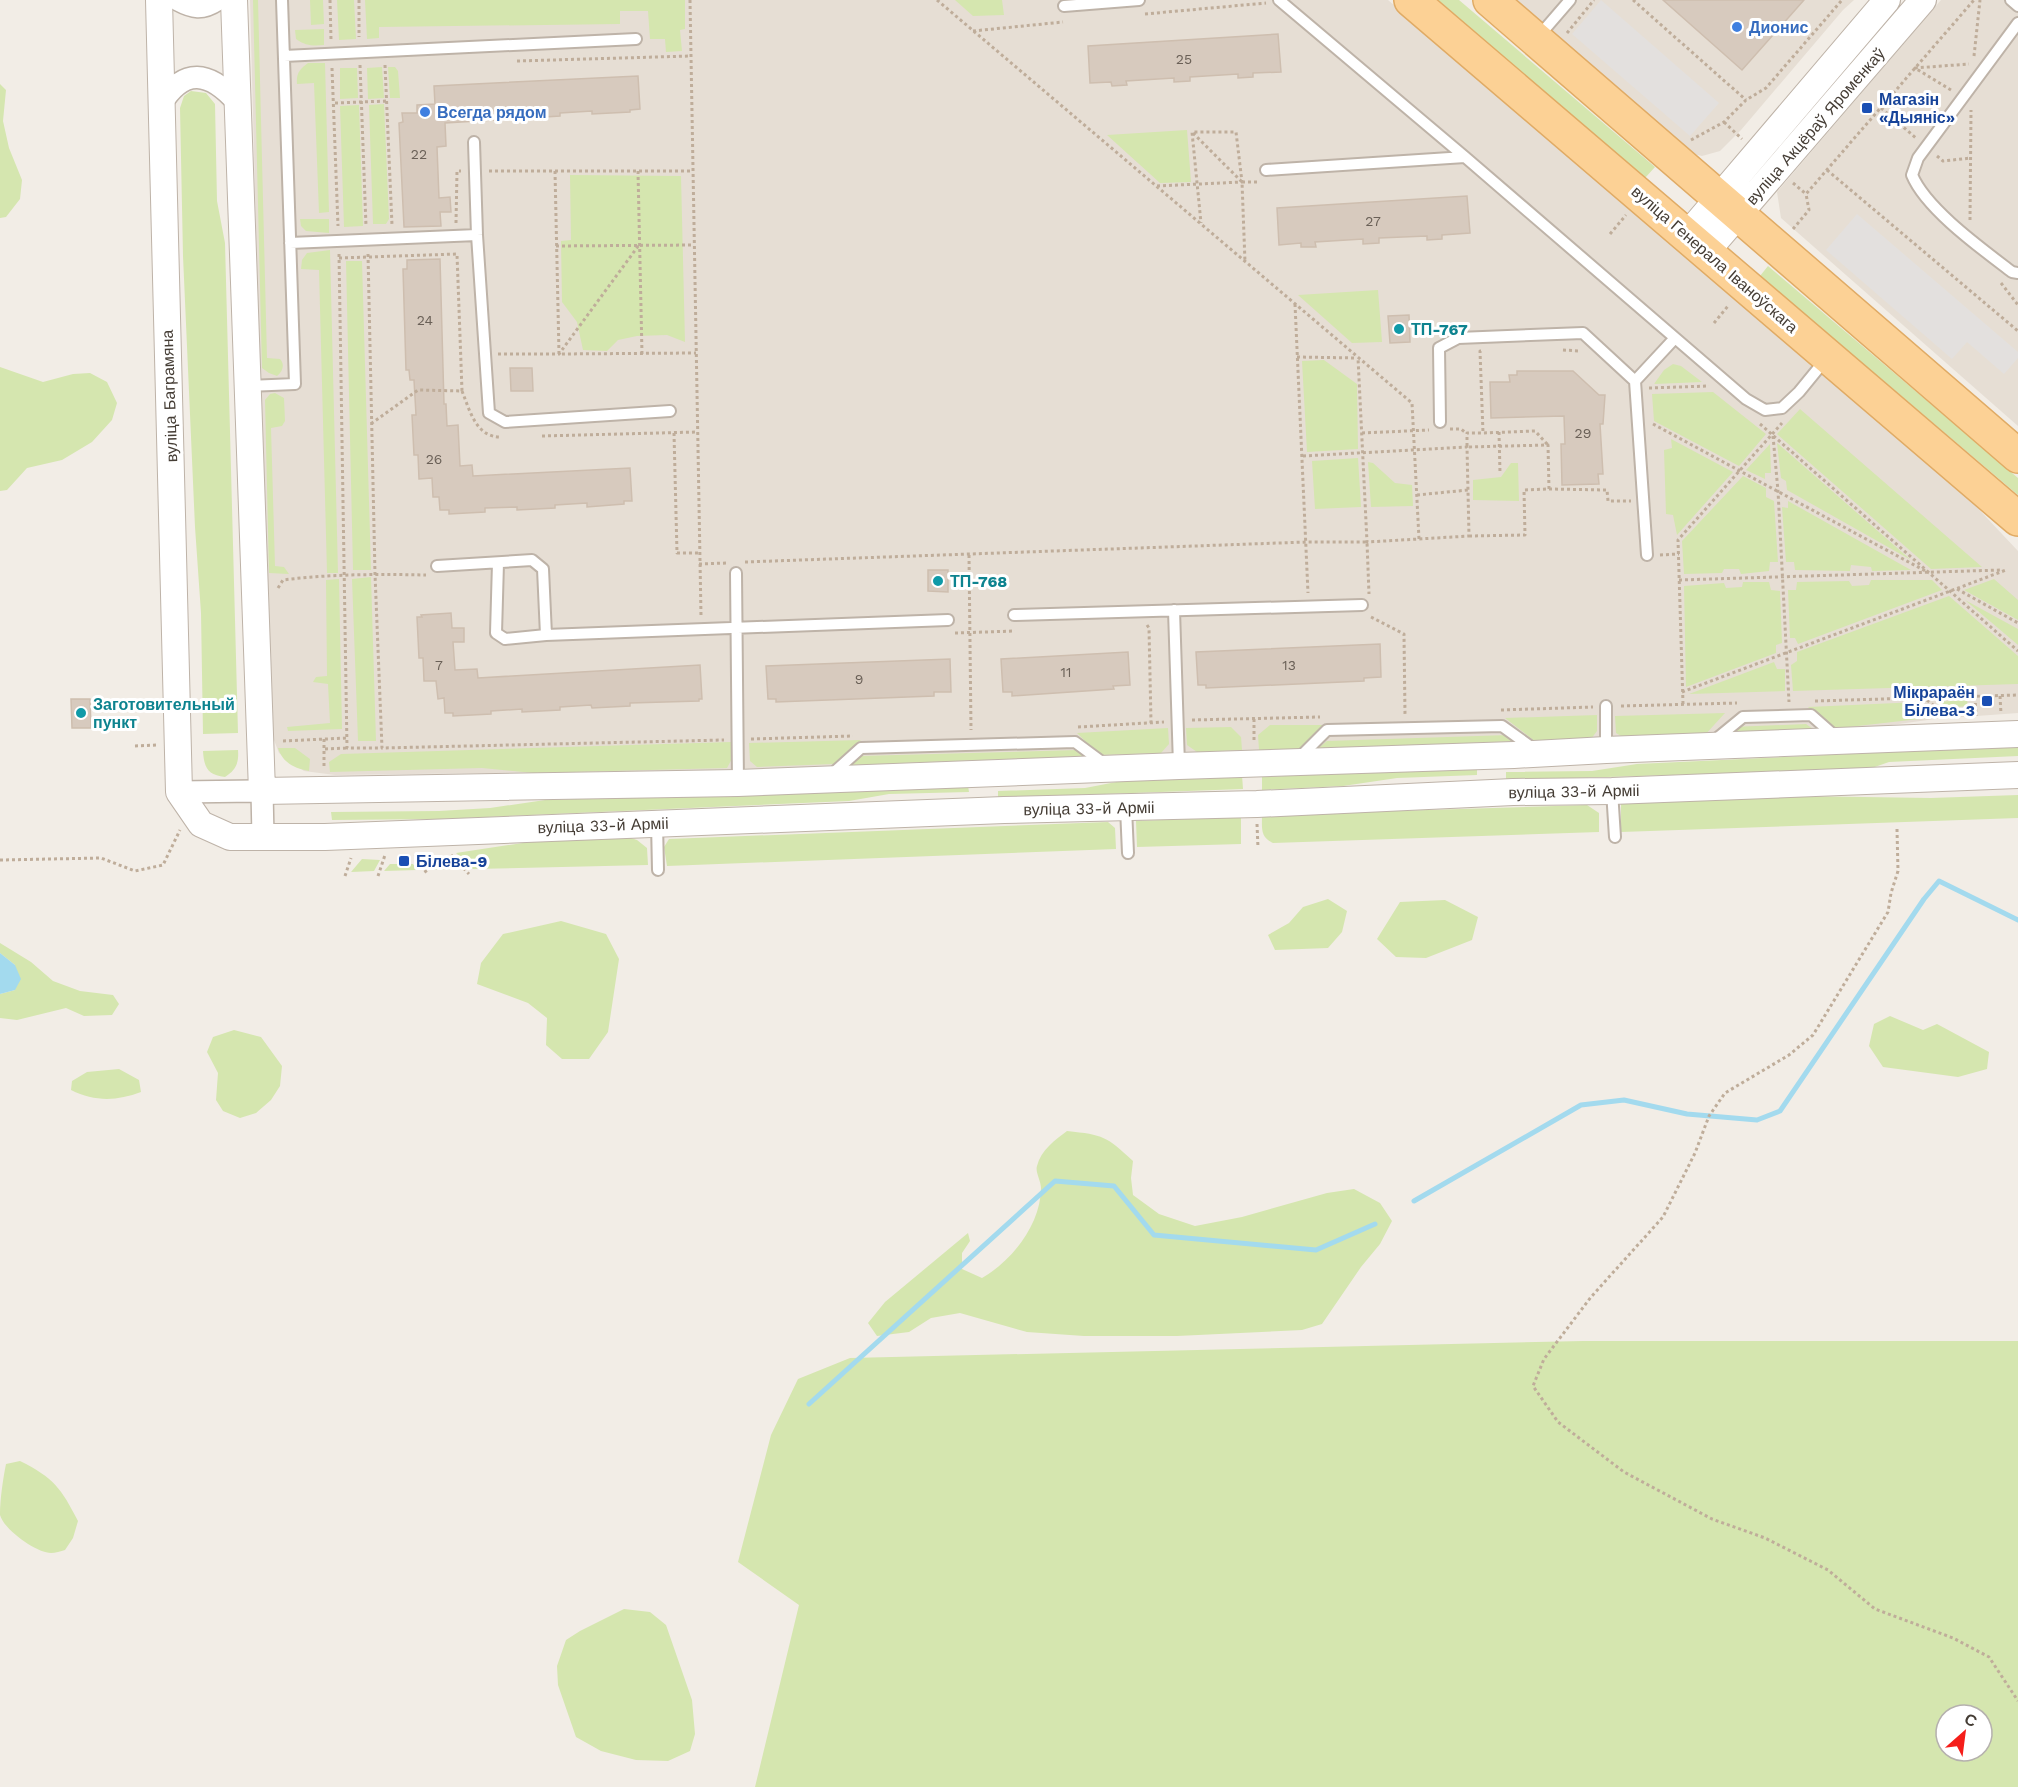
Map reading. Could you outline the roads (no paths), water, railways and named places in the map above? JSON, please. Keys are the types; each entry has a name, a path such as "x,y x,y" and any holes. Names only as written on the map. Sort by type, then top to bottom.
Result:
{"main road":[{"name":"вуліца Генерала Іваноўскага","path":"1411,0 2018,519"},
{"path":"1490,0 1551,37 1729,206 2018,456"}],"street":[{"name":"вуліца Баграмяна","path":"159,0 184,802"},
{"path":"178,0 197,8 208,6 217,0"},
{"path":"234,0 263,837"},
{"name":"вуліца Акцёраў Яроменкаў","path":"1697,243 1923,0"},
{"name":"вуліца Акцёраў Яроменкаў","path":"1729,206 1881,2"},
{"path":"161,104 170,90 181,81 196,78 212,80 223,87 237,102"},
{"path":"184,802 262,791 738,783 1469,757 2018,734"},
{"path":"1513,792 1502,786 1497,774 1501,761 1514,755"},
{"path":"1469,757 1480,762 1486,774 1482,787 1469,794"},
{"path":"1005,810 994,804 990,793 994,780 1006,774"},
{"path":"960,775 972,780 977,792 973,805 960,812"},
{"name":"вуліца 33-й Арміі","path":"184,802 201,824 230,837 325,837 1005,810 1126,808 2018,775"}],"lane":[{"path":"248,386 295,384 282,0"},
{"path":"1064,6 1139,0"},
{"path":"1551,37 1570,0"},
{"path":"2011,0 2018,6"},
{"path":"1271,1 1465,157 1746,399 1765,410 1782,408 1799,392 1828,356"},
{"path":"2018,23 1918,158 1912,175 1918,189 1970,240 2012,272 2018,273"},
{"path":"284,56 636,39"},
{"path":"474,142 477,235 489,413 505,422 670,411"},
{"path":"1266,175 1465,157"},
{"path":"290,243 477,235"},
{"path":"1439,426 1439,348 1458,338 1583,333 1635,381 1647,555"},
{"path":"1635,381 1675,338"},
{"path":"437,566 532,560 543,569 546,635"},
{"path":"498,563 496,633 505,639 546,635 948,620"},
{"path":"736,573 738,783"},
{"path":"1014,615 1362,605"},
{"path":"1173,610 1179,766"},
{"path":"1606,706 1606,750"},
{"path":"1295,762 1328,730 1502,726 1540,753"},
{"path":"825,780 861,748 1075,742 1111,768"},
{"path":"1612,790 1615,837"},
{"path":"1126,808 1128,853"},
{"path":"657,823 658,870"}],"water":[{"path":"0,953 15,965 21,979 15,990 0,994"}],"waterway":[{"path":"1414,1201 1581,1105 1624,1100 1687,1114 1757,1120 1780,1111 1924,899 1939,881 2018,920"},
{"path":"809,1404 1055,1181 1114,1186 1154,1235 1316,1250 1375,1224"}],"place":[{"name":"Дионис","path":"1737,27"},
{"name":"Магазін «Дыяніс»","path":"1867,108"},
{"name":"Всегда рядом","path":"425,112"},
{"name":"ТП-767","path":"1399,329"},
{"name":"ТП-768","path":"938,581"},
{"name":"Мікрараён Білева-3","path":"1987,701"},
{"name":"Заготовительный пункт","path":"81,713"},
{"name":"Білева-9","path":"404,861"}]}
